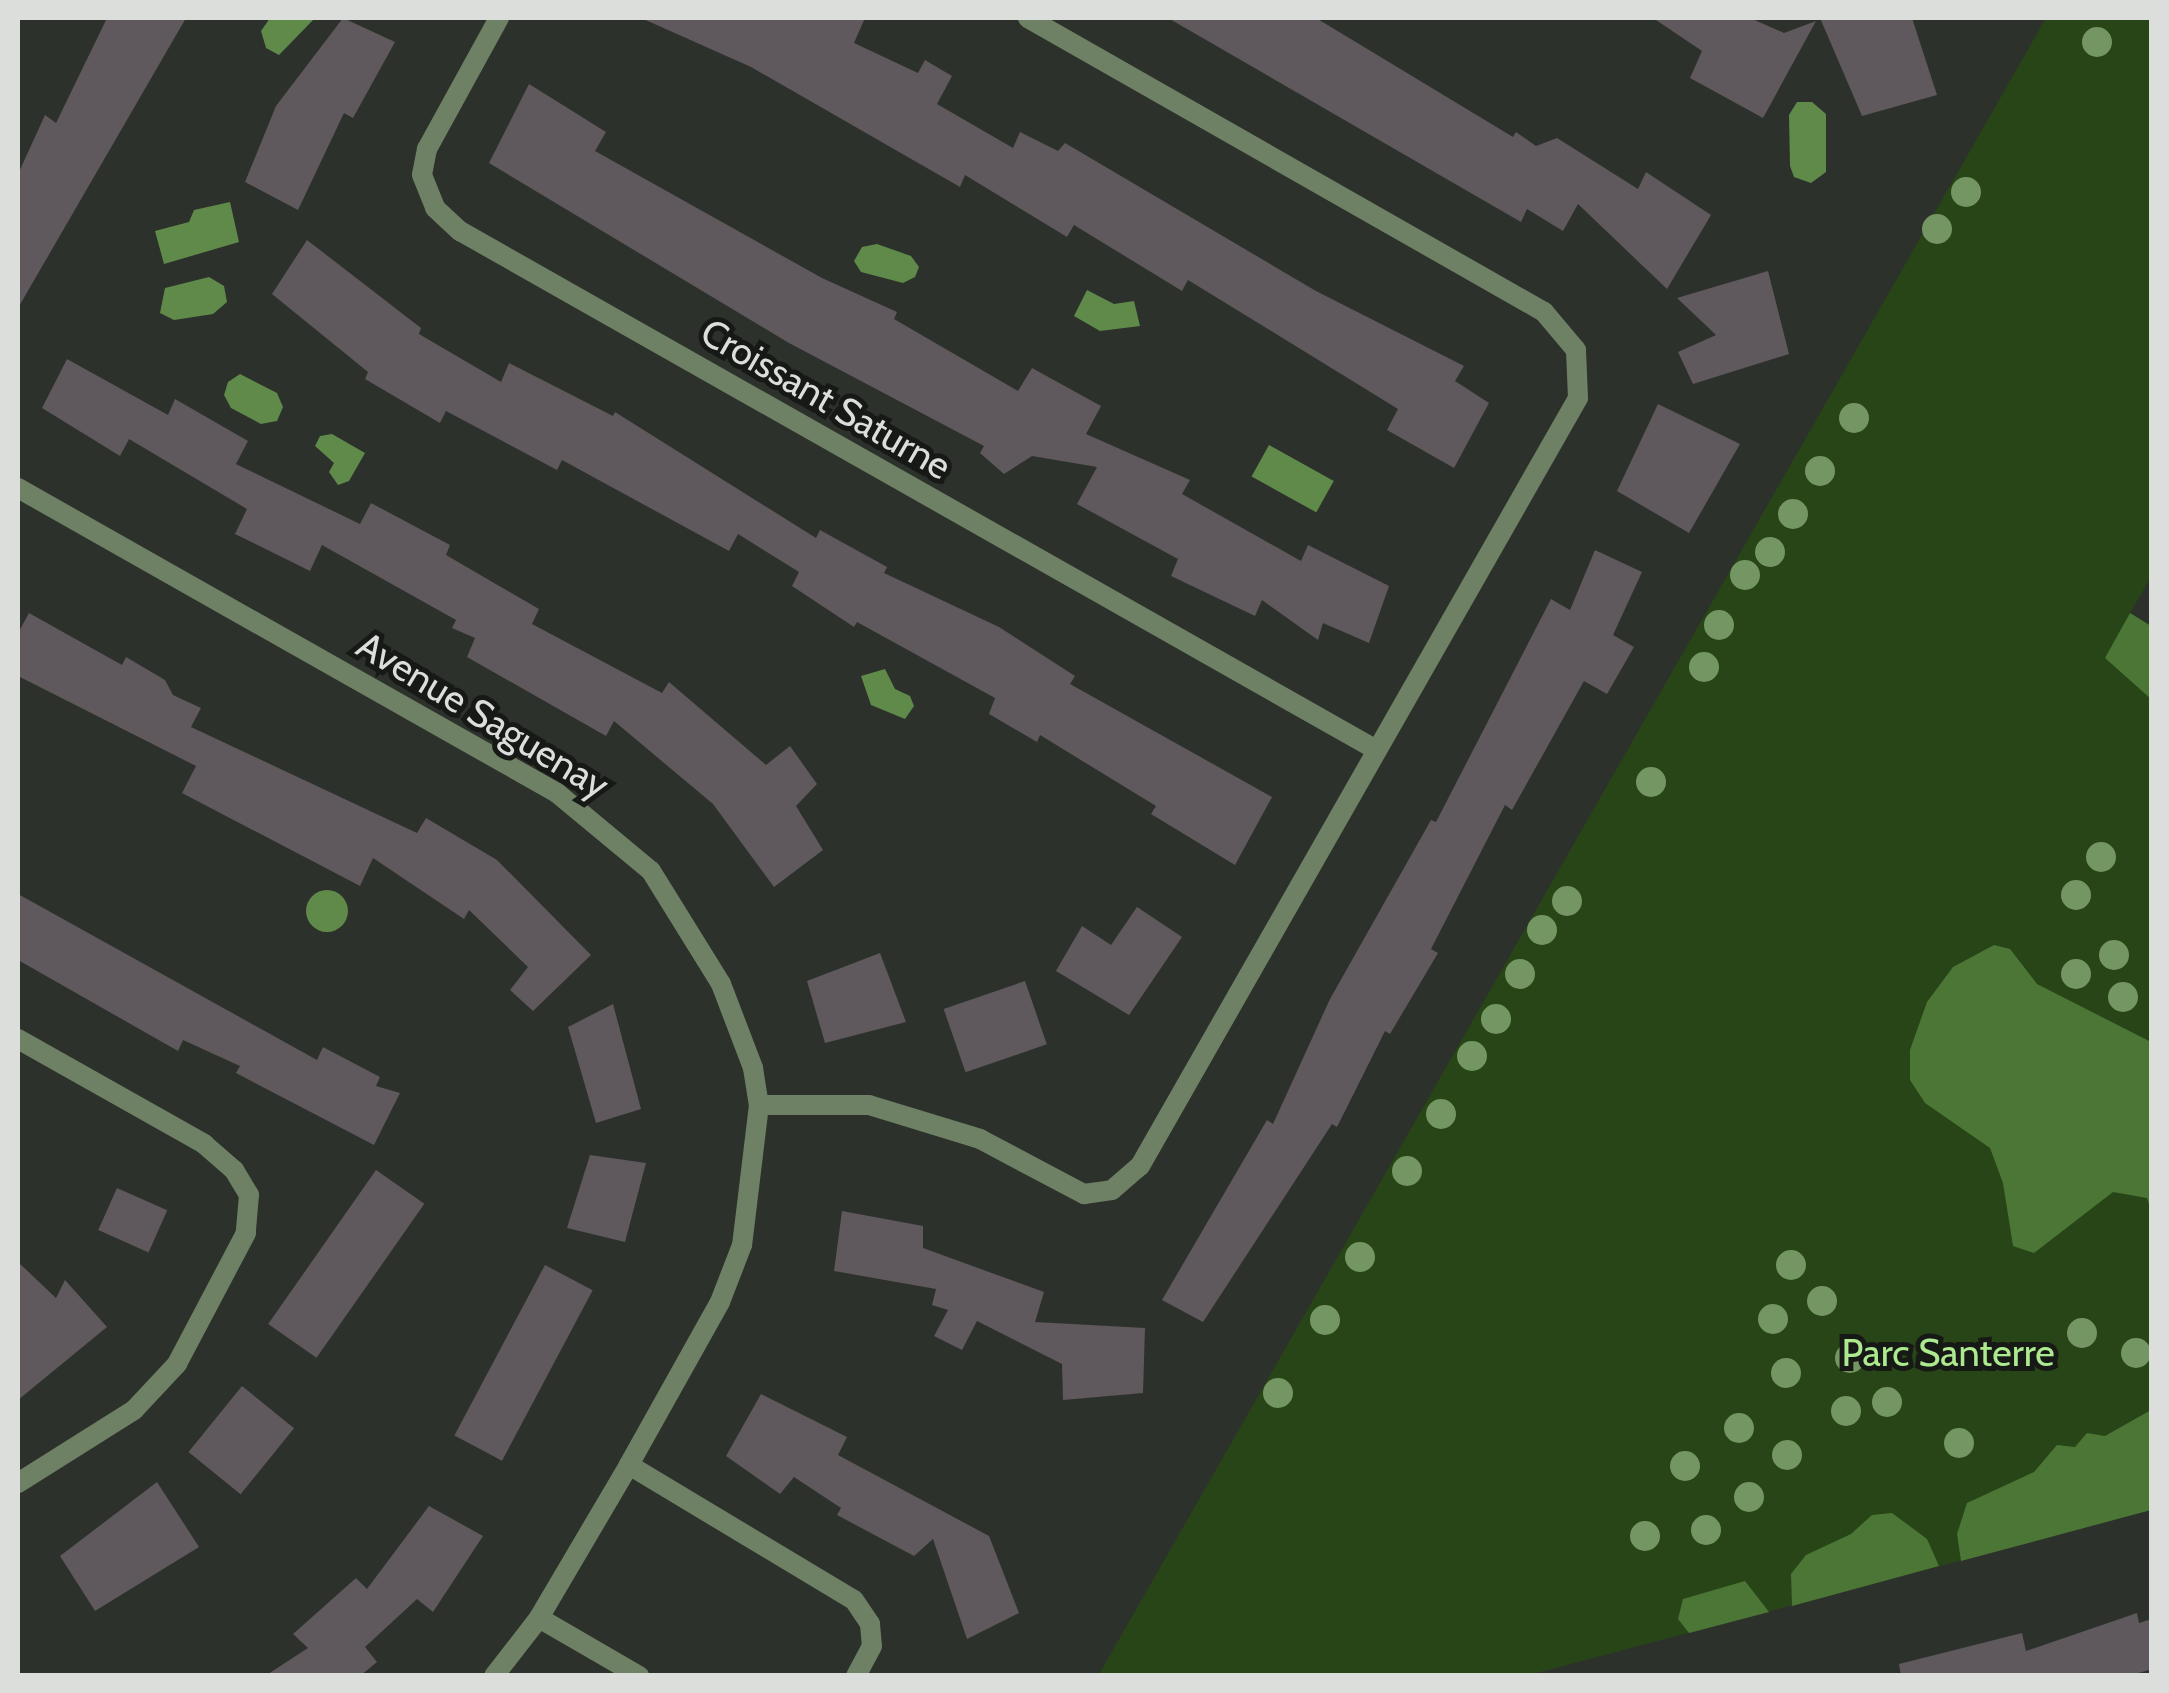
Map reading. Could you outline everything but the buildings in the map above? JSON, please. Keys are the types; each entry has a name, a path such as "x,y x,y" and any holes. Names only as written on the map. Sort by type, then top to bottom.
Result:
{"street":[{"name":"Croissant Saturne","path":"500,18 427,149 422,176 436,208 460,231 1373,748"},
{"path":"759,1104 869,1105 980,1139 1059,1186 1084,1194 1112,1190 1140,1166 1373,748 1578,398 1576,350 1544,312 1028,18"},
{"name":"Avenue Saguenay","path":"18,488 557,793 618,838 693,930 748,1052 759,1104 742,1245 720,1302 539,1618 494,1676"},
{"path":"18,1039 204,1144 234,1170 249,1196 246,1233 177,1364 134,1410 18,1483"},
{"path":"628,1465 854,1600 870,1624 872,1646 856,1676"},
{"path":"539,1618 639,1676"}],"green space":[{"name":"Parc Santerre","path":"2046,18 2151,18 2152,575 2130,613 2152,626 2151,1510 1529,1675 1098,1676"}],"shaded area":[{"path":"270,18 315,18 279,55 266,48 261,31"},
{"path":"1797,102 1812,102 1826,114 1826,172 1811,183 1794,177 1790,166 1789,115"},
{"path":"230,202 239,242 164,264 155,231 189,222 194,210"},
{"path":"877,244 911,256 919,267 915,277 903,283 861,272 854,261 862,247"},
{"path":"209,277 224,286 227,302 213,314 174,320 160,313 165,288"},
{"path":"1087,290 1114,304 1134,301 1140,326 1100,331 1074,316"},
{"path":"240,374 277,393 283,407 277,421 261,424 231,408 224,395 228,382"},
{"path":"332,434 365,453 349,481 338,485 329,472 334,463 315,446 320,436"},
{"path":"1269,445 1334,481 1316,512 1252,476"},
{"path":"2130,613 2151,626 2151,699 2105,658"},
{"path":"885,669 895,689 910,696 914,706 905,719 871,705 861,676"},
{"path":"327,890 342,896 348,911 342,926 327,932 312,926 306,911 312,896"},
{"path":"1994,945 2010,949 2037,984 2151,1042 2151,1210 2147,1198 2113,1192 2034,1253 2013,1246 2003,1183 1990,1148 1925,1103 1910,1080 1910,1050 1927,1002 1953,967"},
{"path":"2151,1410 2151,1510 1961,1561 1957,1534 1967,1503 2034,1472 2057,1445 2075,1447 2087,1433 2105,1436"},
{"path":"1892,1513 1927,1539 1939,1566 1792,1606 1791,1574 1806,1555 1851,1534 1872,1515"},
{"path":"1745,1581 1769,1612 1689,1633 1678,1619 1683,1599"}]}
